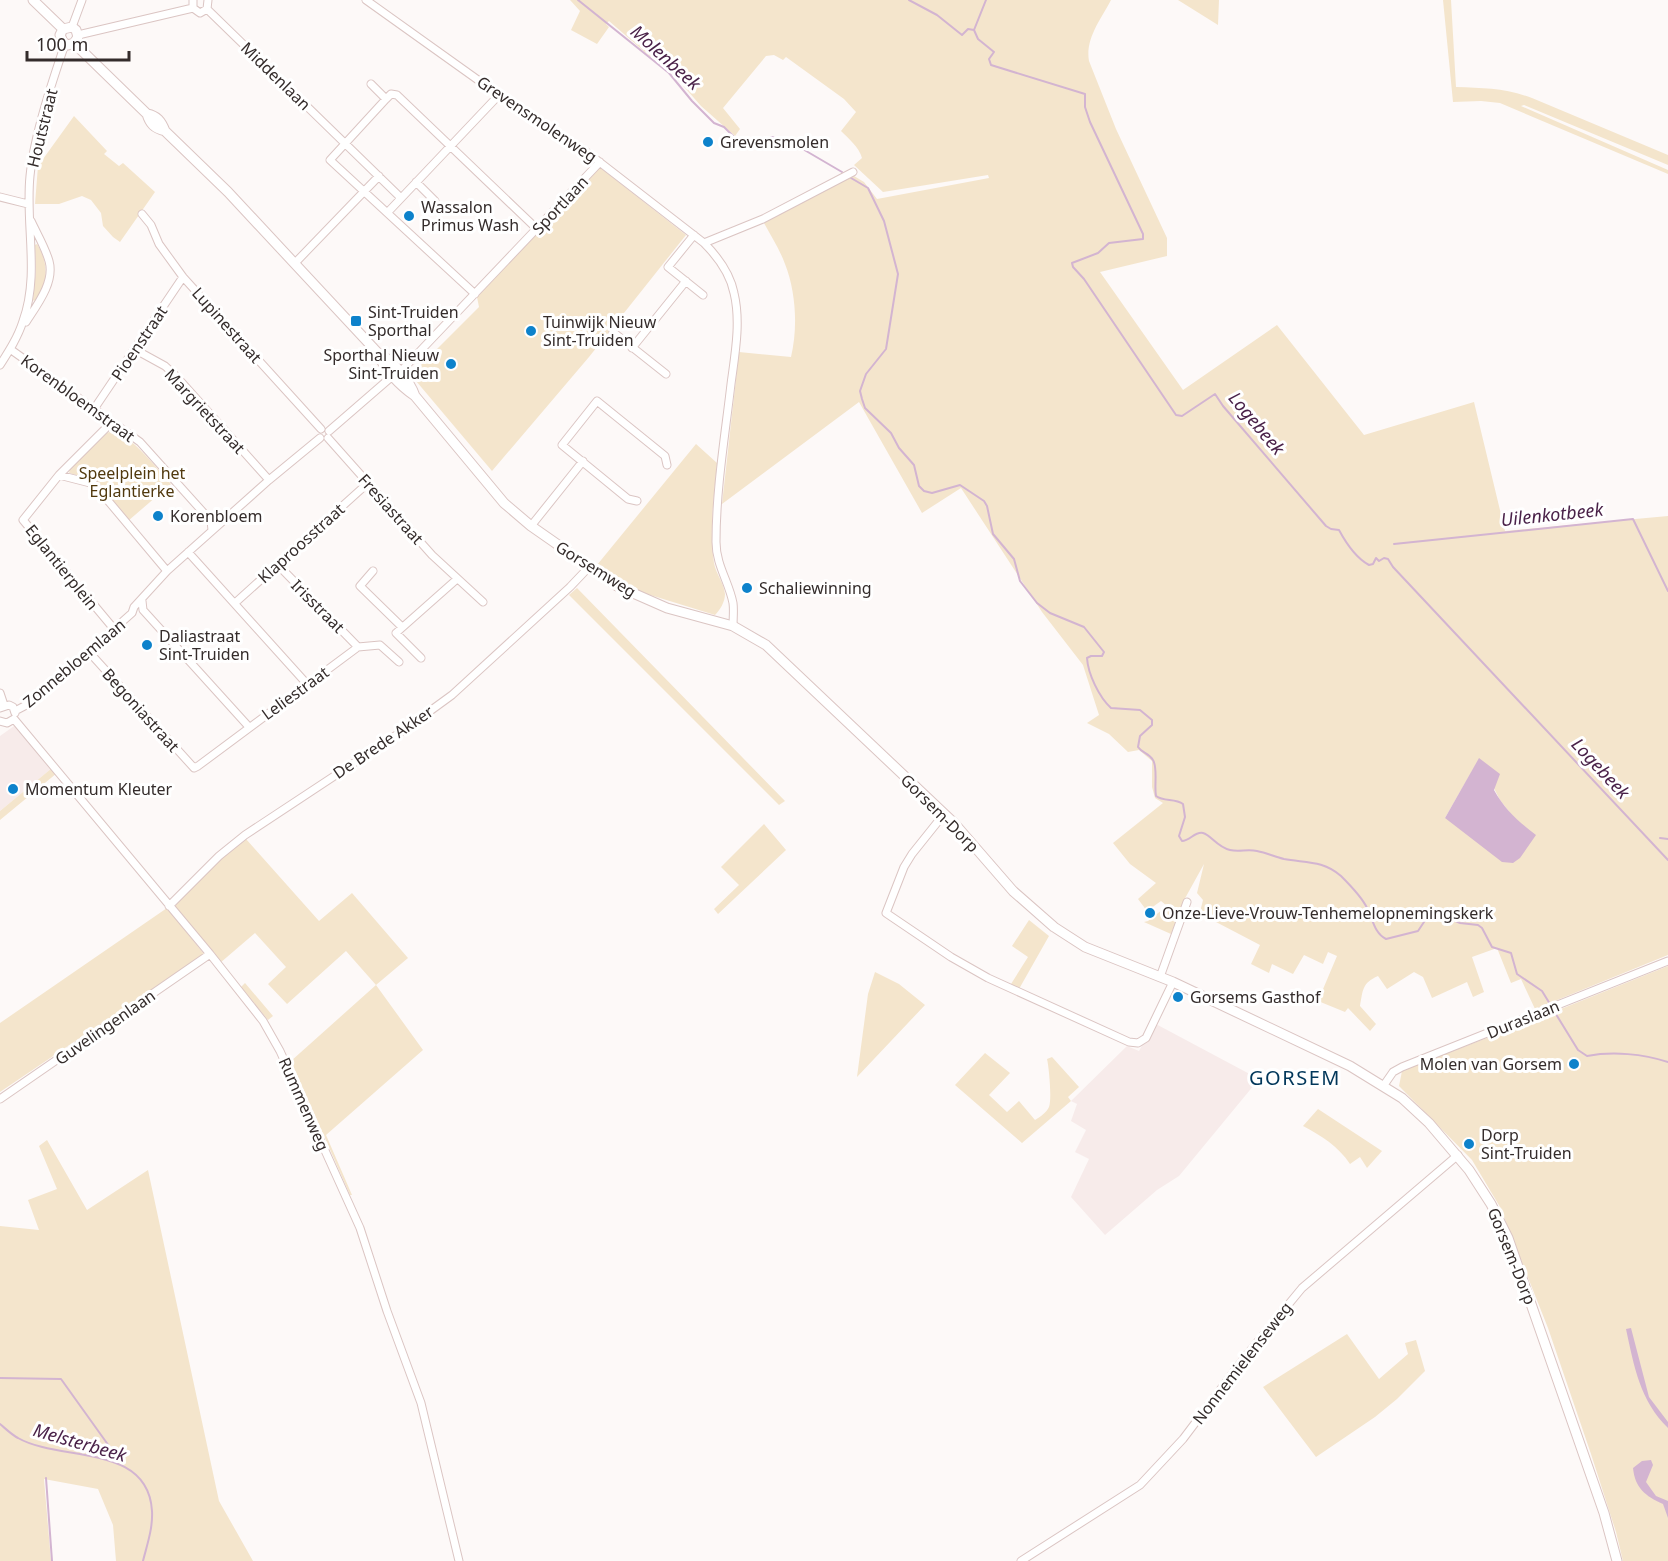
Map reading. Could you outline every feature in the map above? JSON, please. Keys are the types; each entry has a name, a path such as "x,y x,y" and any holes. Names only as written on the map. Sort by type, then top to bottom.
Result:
{"street":[{"path":"33,0 147,114 161,122 165,131 216,180 377,352 386,357 396,374"},
{"name":"Houtstraat","path":"19,332 29,297 31,274 28,204 35,143 82,0"},
{"path":"70,35 193,4 200,13 207,9 208,0"},
{"name":"Grevensmolenweg","path":"366,0 499,95 600,162 704,243 717,256 734,292 737,315 719,482 716,543 719,566 733,604 734,626"},
{"name":"Middenlaan","path":"207,9 401,198"},
{"path":"371,84 386,99"},
{"path":"476,294 330,160 344,143 391,94 397,95 537,229"},
{"path":"388,212 499,95"},
{"name":"Sportlaan","path":"396,374 476,294 600,162"},
{"path":"704,243 763,219 853,172"},
{"path":"295,263 379,176"},
{"path":"416,182 435,201"},
{"path":"0,197 28,204"},
{"name":"Lupinestraat","path":"142,214 151,225 159,244 183,277 324,434"},
{"name":"Houtstraat","path":"0,365 37,305 49,280 50,262 29,215"},
{"path":"694,235 668,267 703,294"},
{"name":"Pioenstraat","path":"94,409 183,277"},
{"path":"632,348 686,281"},
{"path":"613,332 666,374"},
{"name":"Korenbloemstraat","path":"10,349 140,442 212,521"},
{"name":"Margrietstraat","path":"134,349 165,366 176,376 269,480"},
{"name":"Gorsemweg","path":"396,374 411,387 415,396 504,502 531,526 617,586 651,603 734,626"},
{"name":"Zonnebloemlaan","path":"132,613 134,607 142,601 167,571 224,519 396,374"},
{"path":"637,501 628,500 562,445 597,401 665,456 667,465"},
{"name":"Eglantierplein","path":"112,422 58,475 23,519 114,629"},
{"name":"Fresiastraat","path":"324,434 432,555 483,602"},
{"path":"531,526 583,461"},
{"path":"58,475 93,484 167,571"},
{"name":"Klaproosstraat","path":"235,603 368,483"},
{"path":"212,530 212,521 224,519"},
{"path":"188,552 307,684"},
{"name":"Irisstraat","path":"278,565 358,647"},
{"name":"De Brede Akker","path":"169,906 219,856 245,835 404,730 452,695 589,567"},
{"path":"373,571 360,586 402,627"},
{"path":"421,658 396,633 457,579"},
{"path":"142,601 143,610 249,727"},
{"name":"Zonnebloemlaan","path":"1,723 7,723 132,613 143,610"},
{"name":"Gorsem-Dorp","path":"734,626 754,637 778,655 968,837 1013,891 1054,927 1085,947 1173,982 1350,1066 1384,1085 1429,1123 1458,1155 1482,1189 1508,1238 1600,1502 1617,1561"},
{"path":"358,647 380,645 399,662"},
{"name":"Leliestraat","path":"194,768 358,647"},
{"name":"Begoniastraat","path":"89,652 194,768"},
{"path":"0,693 2,706 9,705 15,715"},
{"name":"Rummenweg","path":"15,715 210,954 263,1021 276,1043 360,1228 387,1311 421,1402 459,1561"},
{"path":"944,814 904,867 886,913 951,957 988,978 1129,1042 1138,1042 1146,1038 1173,982"},
{"path":"1160,977 1187,902"},
{"name":"Guvelingenlaan","path":"0,1099 210,954"},
{"name":"Duraslaan","path":"1384,1085 1393,1072 1402,1067 1668,961"},
{"name":"Nonnemielenseweg","path":"1021,1561 1146,1480 1183,1439 1245,1357 1302,1288 1458,1155"}],"shaded area":[{"name":"Momentum Kleuter","path":"14,726 52,768 0,811 0,736"},
{"path":"1479,758 1500,774 1494,790 1503,804 1536,835 1520,858 1513,863 1502,862 1445,818"},
{"path":"1154,1023 1259,1079 1179,1176 1157,1190 1105,1235 1071,1197 1089,1159 1075,1152 1086,1130 1071,1121 1077,1104 1071,1101 1127,1046 1139,1051"},
{"path":"1631,1328 1649,1397 1668,1422 1668,1428 1658,1418 1640,1382 1626,1329"},
{"path":"1651,1460 1653,1465 1646,1482 1656,1496 1668,1501 1668,1518 1663,1504 1642,1490 1634,1475 1633,1468 1642,1461"}],"green space":[{"path":"570,0 1111,0 1089,45 1089,61 1116,129 1167,238 1167,256 1100,272 1183,390 1277,325 1364,435 1474,402 1505,531 1668,516 1668,955 1535,1009 1521,979 1511,983 1497,948 1472,957 1484,992 1473,997 1467,982 1432,998 1423,977 1414,972 1387,989 1378,976 1366,984 1360,1006 1376,1024 1370,1031 1348,1008 1345,1012 1318,1001 1337,956 1328,952 1323,964 1304,955 1293,974 1272,964 1269,973 1251,964 1260,945 1216,922 1218,918 1200,912 1203,900 1197,893 1204,864 1183,902 1171,934 1144,922 1167,906 1161,901 1147,911 1138,899 1156,883 1130,864 1113,843 1163,803 1155,798 1152,787 1152,761 1139,750 1128,752 1109,734 1087,723 1099,715 1083,665 1042,612 961,488 922,513 859,402 722,504 739,352 791,357 795,334 795,310 789,275 764,223 854,176 864,182 877,199 989,178 988,175 883,192 854,165 862,158 861,154 841,131 856,112 844,99 786,57 783,60 774,55 766,56 723,108 740,129 735,136 701,106 672,73 609,21 606,24 609,27 597,44 571,30 580,11","holes":["1479,759 1500,800 1514,818 1445,818"]},
{"path":"1178,0 1219,0 1218,25"},
{"path":"1443,0 1451,0 1456,87 1503,90 1532,98 1668,155 1668,165 1524,105 1521,106 1668,170 1668,174 1500,103 1453,102"},
{"path":"74,116 107,151 104,154 119,166 123,163 155,192 120,242 103,226 101,213 91,200 82,196 59,204 35,204 38,166"},
{"name":"Tuinwijk Nieuw Sint-Truiden","path":"599,168 686,235 589,357 492,471 411,375 479,307 477,297"},
{"path":"37,244 44,258 46,274 39,295 34,301 35,245"},
{"name":"Speelplein het Eglantierke","path":"112,431 136,446 171,484 128,521 94,480 69,473 70,469 107,433"},
{"path":"696,444 717,463 712,538 715,567 725,594 722,606 715,615 647,594 620,582 597,565"},
{"path":"577,588 785,801 779,805 569,595"},
{"path":"52,768 57,773 0,820 0,811"},
{"path":"764,824 786,850 718,914 714,909 739,885 721,867"},
{"path":"246,839 319,921 352,893 408,958 376,985 346,951 287,1004 268,984 286,967 255,933 220,963 176,905 209,870"},
{"path":"167,908 204,954 0,1092 0,1023"},
{"path":"1029,920 1049,936 1019,989 1011,984 1028,957 1012,946"},
{"path":"1668,966 1668,1561 1623,1561 1591,1454 1548,1328 1500,1207 1472,1160 1399,1086 1402,1071 1408,1068 1529,1022 1530,1024 1541,1017"},
{"path":"875,972 899,984 925,1005 857,1077 868,994"},
{"path":"245,983 273,1016 268,1020 241,987"},
{"path":"376,985 423,1050 326,1135 352,1195 350,1195 291,1061"},
{"path":"985,1053 1010,1073 989,1095 1007,1112 1019,1101 1035,1120 1047,1111 1050,1098 1047,1059 1052,1057 1079,1087 1068,1097 1071,1101 1022,1143 955,1085"},
{"path":"1318,1109 1382,1151 1367,1168 1360,1157 1350,1164 1329,1142 1303,1126"},
{"path":"47,1140 87,1210 148,1170 219,1501 253,1561 116,1561 113,1525 98,1489 44,1479 51,1561 0,1561 0,1226 39,1230 28,1200 57,1189 39,1146"},
{"path":"1347,1334 1379,1379 1408,1354 1405,1343 1416,1340 1425,1371 1375,1417 1316,1457 1263,1387"}],"waterway":[{"name":"Molenbeek","path":"578,0 669,73 714,123 724,127 733,136"},
{"name":"Logebeek","path":"909,0 937,15 962,35 968,29 974,30"},
{"name":"Logebeek","path":"986,0 974,30 978,39 994,52 989,59 991,65 1085,94 1085,107 1090,122 1143,234 1143,239 1109,243 1098,253 1072,263 1073,267 1084,279 1176,415 1182,416 1215,394 1326,526 1339,530 1352,550 1369,565 1373,564 1376,558 1379,561 1384,558 1388,559 1668,860"},
{"name":"Molenbeek","path":"751,142 772,137 801,148 842,172"},
{"name":"Molenbeek","path":"851,178 868,188 884,221 898,274 886,349 866,374 860,391 865,408 891,433 899,448 914,465 919,486 924,491 932,493 960,485 984,501 993,534 1014,559 1020,581 1037,603 1050,613 1084,627 1104,652 1102,656 1087,658 1092,678 1098,692 1111,708 1140,710 1152,720 1152,725 1140,736 1138,747 1154,763 1156,796 1183,804 1185,817 1179,836 1182,841 1197,833 1203,833 1230,850 1257,851 1327,867 1341,876 1359,895 1376,929 1386,939 1418,931 1428,916 1439,914 1460,923 1478,925 1492,947 1511,953 1517,974 1542,991 1550,1004"},
{"name":"Uilenkotbeek","path":"1394,544 1633,519 1668,591"},
{"path":"1660,838 1668,839"},
{"name":"Molenbeek","path":"1554,1011 1578,1050 1587,1056 1628,1054 1668,1062"},
{"path":"0,1378 61,1379 119,1460"},
{"name":"Melsterbeek","path":"0,1424 16,1437 36,1445 99,1458 119,1464 135,1474 147,1489 152,1511 151,1530 143,1561"},
{"path":"46,1478 52,1561"}],"place":[{"name":"Grevensmolen","path":"708,142"},
{"name":"Wassalon Primus Wash","path":"409,216"},
{"name":"Sint-Truiden Sporthal","path":"356,321"},
{"name":"Tuinwijk Nieuw Sint-Truiden","path":"531,331"},
{"name":"Sporthal Nieuw Sint-Truiden","path":"451,364"},
{"name":"Korenbloem","path":"158,516"},
{"name":"Schaliewinning","path":"747,588"},
{"name":"Daliastraat Sint-Truiden","path":"147,645"},
{"name":"Momentum Kleuter","path":"13,789"},
{"name":"Onze-Lieve-Vrouw-Tenhemelopnemingskerk","path":"1150,913"},
{"name":"Gorsems Gasthof","path":"1178,997"},
{"name":"Molen van Gorsem","path":"1574,1064"},
{"name":"Dorp Sint-Truiden","path":"1469,1144"}],"district":[{"name":"GORSEM","path":"1295,1077"}]}
